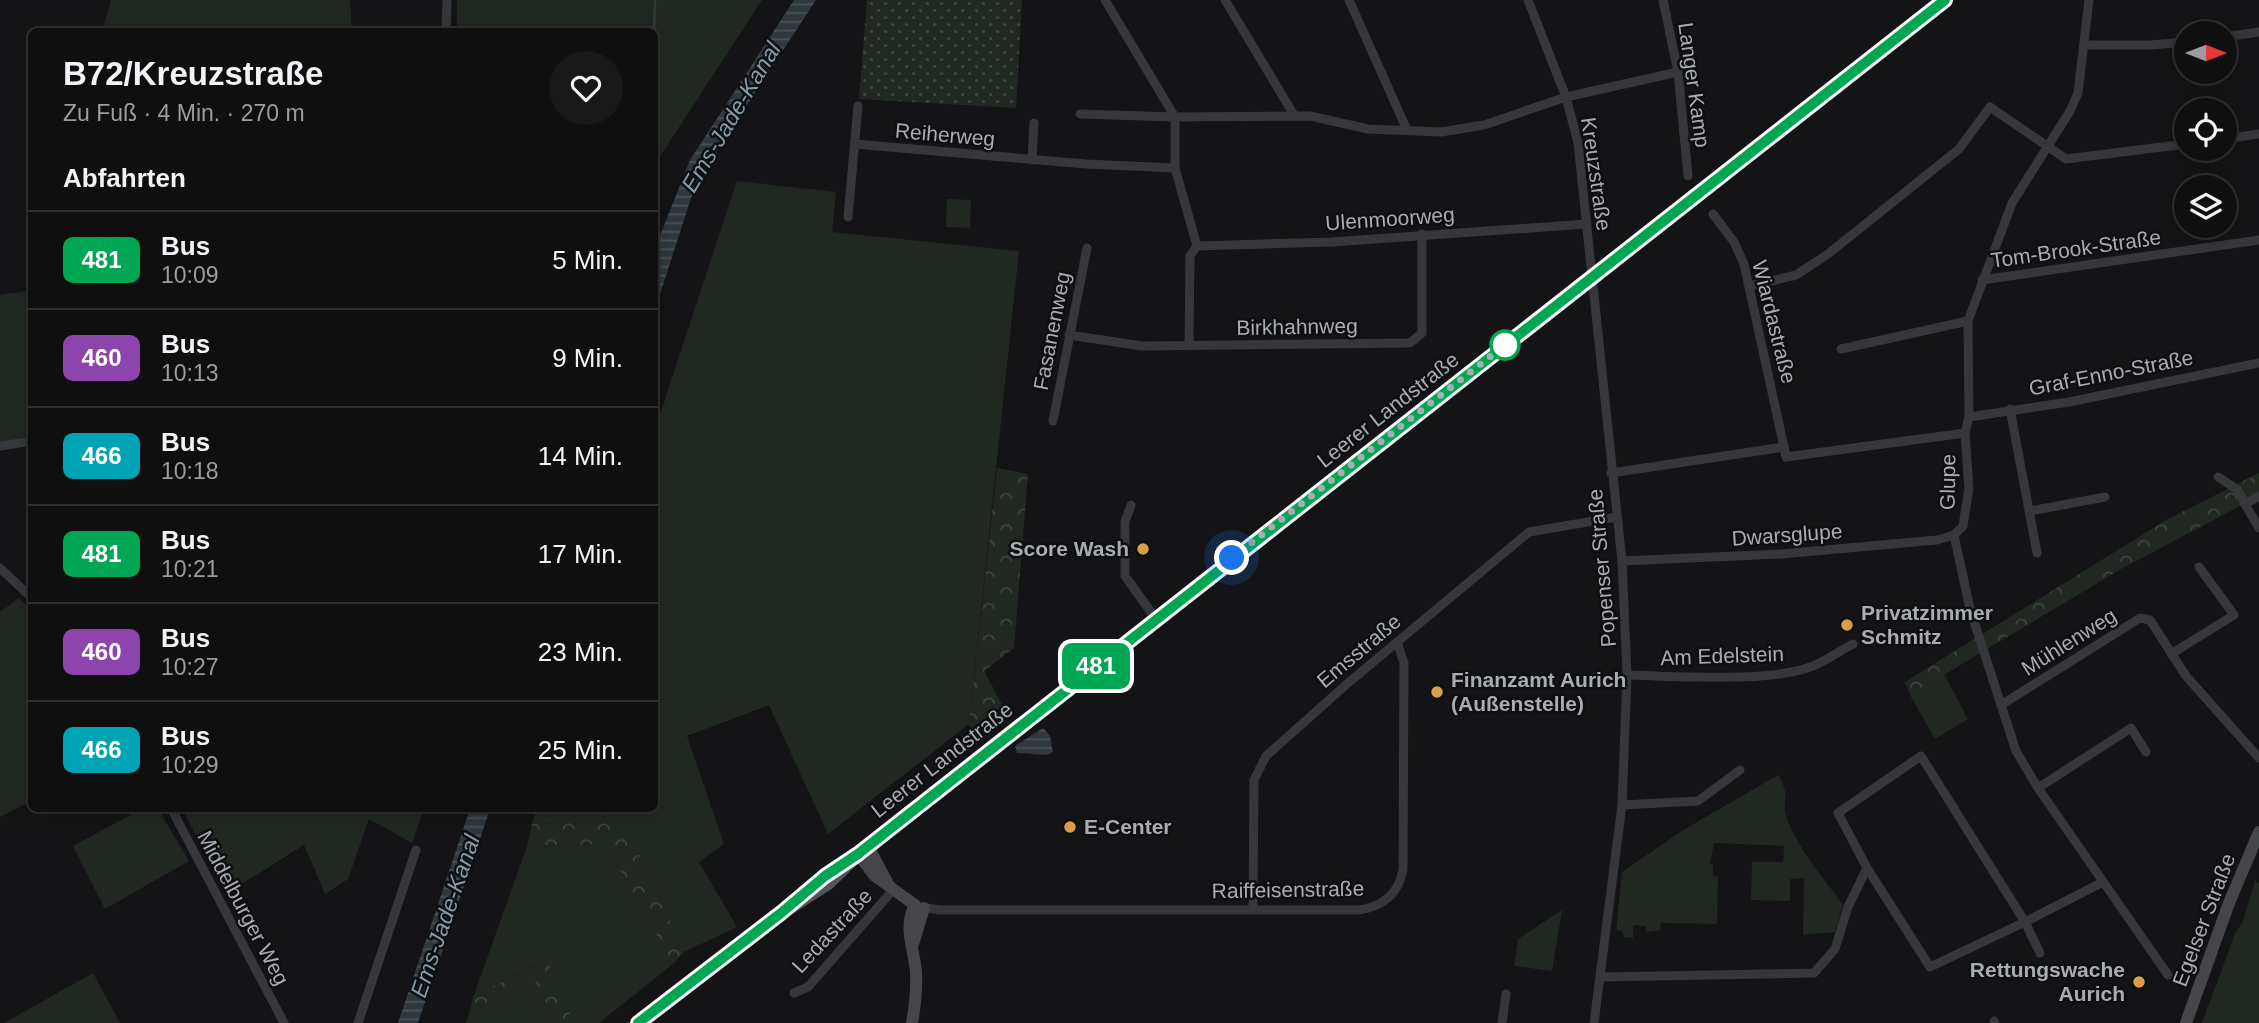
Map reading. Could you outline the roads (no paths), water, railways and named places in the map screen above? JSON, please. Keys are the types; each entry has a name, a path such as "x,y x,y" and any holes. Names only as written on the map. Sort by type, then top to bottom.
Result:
{"main road":[{"name":"Leerer Landstraße","path":"638,1023 825,876 863,850 1945,0"},
{"name":"Egelser Straße","path":"2186,1023 2229,903 2259,832"},
{"path":"863,850 874,876 920,907 912,947 916,1000 912,1023"}],"street":[{"path":"446,28 447,0"},
{"path":"1105,0 1175,117 1175,168 1197,246 1190,256 1189,346"},
{"path":"1225,0 1294,115"},
{"path":"1349,0 1407,130"},
{"name":"Kreuzstraße","path":"1528,0 1566,97 1578,143 1592,277"},
{"name":"Langer Kamp","path":"1663,0 1678,72 1688,176"},
{"name":"Glupe","path":"2089,0 2078,93 2012,203 1968,321 1969,417 1965,433 1967,511 1963,526 1954,535 1962,584 2016,751 2038,788 2168,975"},
{"path":"2237,35 2259,32"},
{"path":"2085,45 2174,43"},
{"path":"1080,114 1175,117 1294,115 1368,129 1464,130 1513,117 1566,97 1678,72"},
{"path":"848,217 858,106"},
{"path":"1750,286 1796,275 1828,254 1959,149 1990,107 2066,159 2174,146"},
{"path":"1032,160 1034,123"},
{"path":"2237,137 2259,134"},
{"name":"Reiherweg","path":"855,144 1032,160 1175,168"},
{"name":"Wiardastraße","path":"1713,214 1734,242 1750,286 1784,447"},
{"name":"Ulenmoorweg","path":"1197,246 1332,242 1422,233 1587,224"},
{"name":"Birkhahnweg","path":"1069,335 1118,345 1410,343 1422,333 1422,233"},
{"name":"Tom-Brook-Straße","path":"1982,280 2259,240"},
{"name":"Fasanenweg","path":"1053,421 1087,248"},
{"name":"Popenser Straße","path":"1592,277 1622,561 1627,675 1622,805 1594,1023"},
{"path":"1841,349 1968,321"},
{"name":"Graf-Enno-Straße","path":"1969,417 2082,399 2259,363"},
{"path":"2010,409 2037,553"},
{"path":"1611,473 1784,447 1786,457 1965,433"},
{"path":"0,446 28,441"},
{"path":"2218,477 2238,490 2259,528"},
{"path":"2245,504 2259,496"},
{"path":"2030,511 2105,497"},
{"path":"1131,505 1125,522 1125,576 1156,619"},
{"name":"Emsstraße","path":"1253,909 1254,780 1259,764 1397,642 1529,532 1617,517"},
{"name":"Dwarsglupe","path":"1622,561 1780,554 1937,540 1954,535"},
{"path":"2171,654 2234,615 2199,567"},
{"path":"0,568 28,594"},
{"name":"Mühlenweg","path":"2001,705 2140,618 2150,620 2186,676 2259,758"},
{"name":"Raiffeisenstraße","path":"920,907 1363,910 1385,901 1398,887 1403,869 1404,663 1397,642"},
{"name":"Am Edelstein","path":"1627,675 1724,677 1784,673 1810,667 1853,644"},
{"path":"2038,788 2131,728 2146,752"},
{"path":"2040,953 2025,922 1921,756 1838,813 1867,868 1930,967 2025,922 2103,882"},
{"path":"1622,805 1698,801 1740,770"},
{"name":"Middelburger Weg","path":"173,812 284,1023"},
{"path":"358,1023 416,850"},
{"path":"1601,977 1814,973 1835,949 1848,907 1867,868"},
{"name":"Ledastraße","path":"794,993 807,987 891,888"},
{"path":"1502,1023 1506,994"}],"water":[{"name":"Ems-Jade-Kanal","path":"794,0 816,0 720,146 691,198 658,301 658,240 690,160"},
{"path":"1043,728 1050,736 1053,752 1047,755 1017,753 1015,746"},
{"name":"Ems-Jade-Kanal","path":"469,812 489,812 418,1023 398,1023"}],"waterway":[{"path":"654,28 655,0"}],"place":[{"name":"Score Wash","path":"1143,549"},
{"name":"Privatzimmer Schmitz","path":"1847,625"},
{"name":"Finanzamt Aurich (Außenstelle)","path":"1437,692"},
{"name":"E-Center","path":"1070,827"},
{"name":"Rettungswache Aurich","path":"2139,982"}]}
